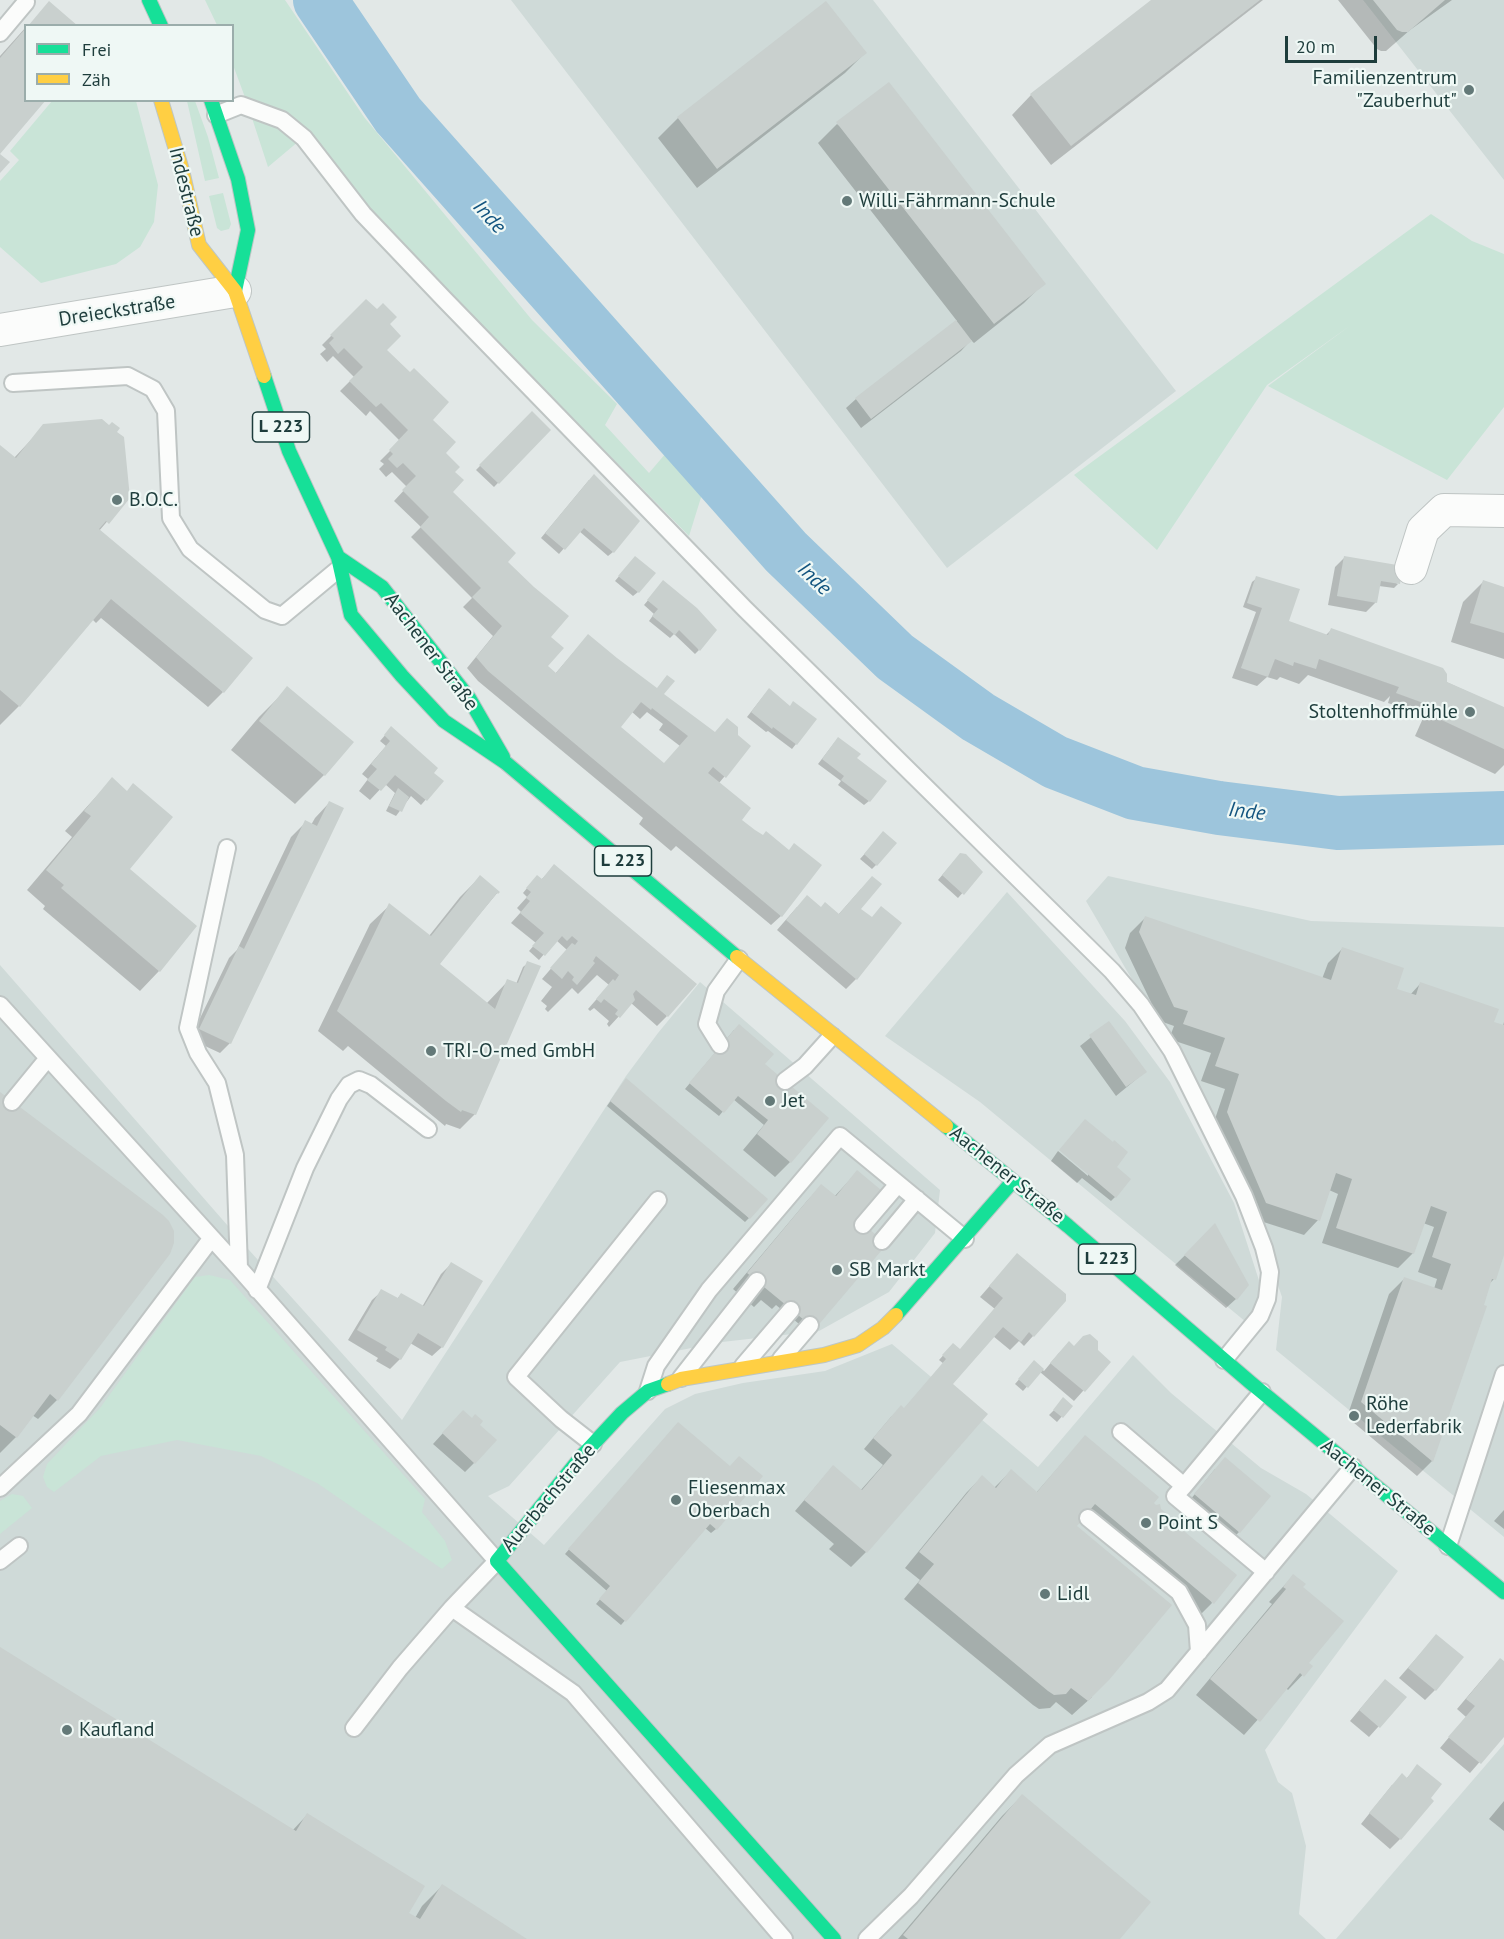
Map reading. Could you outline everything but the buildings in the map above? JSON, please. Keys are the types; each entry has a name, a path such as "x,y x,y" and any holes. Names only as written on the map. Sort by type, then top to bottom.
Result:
{"main road":[{"path":"149,0 160,24"},
{"name":"Indestraße","path":"162,102 182,170 199,245 235,291"},
{"path":"213,108 238,179 248,230 235,291"},
{"name":"Aachener Straße","path":"235,291 289,451 339,562 351,615 402,676 444,721 506,763 832,1036 1068,1226 1262,1392 1504,1592"},
{"name":"Aachener Straße","path":"339,562 382,587 469,698 506,763"},
{"name":"Auerbachstraße","path":"834,1939 497,1561 593,1444 622,1413 648,1391 681,1378 824,1355 858,1345 883,1328 899,1312 965,1239 1013,1181"}],"street":[{"name":"Dreieckstraße","path":"0,330 235,291"},
{"path":"1411,568 1423,530 1444,510 1504,511"}],"lane":[{"path":"0,33 26,2"},
{"path":"213,108 241,105 282,120 304,138 363,214 745,609 1112,970 1141,1005 1172,1051 1245,1196 1270,1272 1267,1299 1260,1316 1224,1360"},
{"path":"14,383 128,376 153,389 166,411 171,518 190,549 265,610 282,616 339,562"},
{"path":"227,848 188,1028 198,1053 217,1083 235,1155 238,1268"},
{"path":"720,1045 707,1024 716,991 740,959"},
{"path":"0,1005 238,1268 497,1561 400,1668 354,1728"},
{"path":"785,1081 805,1066 832,1036"},
{"path":"12,1102 48,1058"},
{"path":"257,1290 305,1168 339,1099 349,1085 359,1080 371,1085 428,1129"},
{"path":"648,1391 656,1366 709,1290 840,1136 965,1239"},
{"path":"863,1225 898,1184"},
{"path":"882,1240 916,1199"},
{"path":"593,1444 561,1419 516,1377 658,1200"},
{"path":"0,1488 79,1414 211,1239"},
{"path":"681,1378 757,1281"},
{"path":"740,1369 791,1310"},
{"path":"778,1363 810,1325"},
{"path":"1448,1546 1504,1374"},
{"path":"1262,1392 1175,1496 1266,1572"},
{"path":"1121,1432 1184,1486"},
{"path":"867,1939 911,1896 1016,1775 1050,1744 1148,1702 1167,1689 1353,1467"},
{"path":"1088,1518 1179,1592 1197,1624 1199,1652"},
{"path":"0,1561 19,1546"},
{"path":"452,1608 573,1693 784,1939"}],"shaded area":[{"name":"Willi-Fährmann-Schule","path":"511,0 873,0 1176,391 947,568"},
{"name":"Familienzentrum \"Zauberhut\"","path":"1363,0 1504,0 1504,180"},
{"path":"1108,876 1311,921 1504,927 1504,1537 1276,1350 1282,1297 1247,1195 1208,1109 1086,901"},
{"path":"1007,892 1125,1021 1170,1082 1234,1203 1265,1299 1246,1322 980,1102 885,1036"},
{"path":"0,965 249,1250 402,1420 626,1076 700,982 940,1190 935,1233 889,1292 819,1331 722,1342 620,1362 509,1486 488,1496 544,1545 665,1409 695,1394 743,1383 825,1371 892,1344 1038,1467 1133,1355 1171,1393 1261,1468 1306,1494 1398,1571 1265,1750 1278,1782 1292,1793 1306,1846 1299,1914 1326,1939 0,1939"},
{"path":"1504,1744 1504,1939 1336,1939"}],"green space":[{"path":"205,0 285,0 364,117 532,320 617,404 605,425 649,473 666,453 703,491 689,536 365,207 313,138 297,121 275,109 246,100 234,68 234,24 217,24"},
{"path":"51,102 136,102 158,185 154,222 140,247 116,264 41,283 0,247 0,181 19,160 10,151"},
{"path":"187,102 195,102 219,178 205,181"},
{"path":"251,115 280,125 299,141 268,167"},
{"path":"223,193 231,224 229,229 221,231 217,228 209,196"},
{"path":"1431,214 1472,241 1504,254 1504,407 1447,480 1268,386 1351,325 1267,385 1157,550 1074,475"},
{"path":"209,1275 230,1280 425,1499 422,1512 445,1541 452,1560 442,1569 317,1483 261,1456 177,1440 101,1456 54,1492 47,1487 43,1477 47,1464 100,1408 195,1277"},
{"path":"12,1494 23,1496 32,1508 0,1534 0,1501"}],"waterway":[{"name":"Inde","path":"320,0 398,115 786,552 895,657 978,717 1055,762 1135,793 1219,808 1338,823 1504,818"}],"traffic: fast":[{"path":"149,0 160,24"},
{"path":"212,102 238,179 248,230 235,291"},
{"path":"264,376 289,451 338,557 351,615 402,676 444,721 506,763 737,957"},
{"path":"338,557 382,587 469,698 503,757"},
{"path":"946,1126 1504,1592"},
{"path":"896,1315 1013,1181"},
{"path":"668,1384 648,1391 622,1413 582,1456 497,1561 834,1939"}],"traffic: slow":[{"path":"162,102 182,170 199,245 235,291 264,376"},
{"path":"737,957 946,1126"},
{"path":"668,1384 681,1379 824,1355 858,1345 883,1328 896,1315"}],"place":[{"name":"Familienzentrum \"Zauberhut\"","path":"1469,90"},
{"name":"Willi-Fährmann-Schule","path":"847,201"},
{"name":"B.O.C.","path":"117,500"},
{"name":"Stoltenhoffmühle","path":"1470,712"},
{"name":"TRI-O-med GmbH","path":"431,1051"},
{"name":"Jet","path":"770,1101"},
{"name":"SB Markt","path":"837,1270"},
{"name":"Röhe Lederfabrik","path":"1354,1416"},
{"name":"Fliesenmax Oberbach","path":"676,1500"},
{"name":"Point S","path":"1146,1523"},
{"name":"Lidl","path":"1045,1594"},
{"name":"Kaufland","path":"67,1730"}]}
